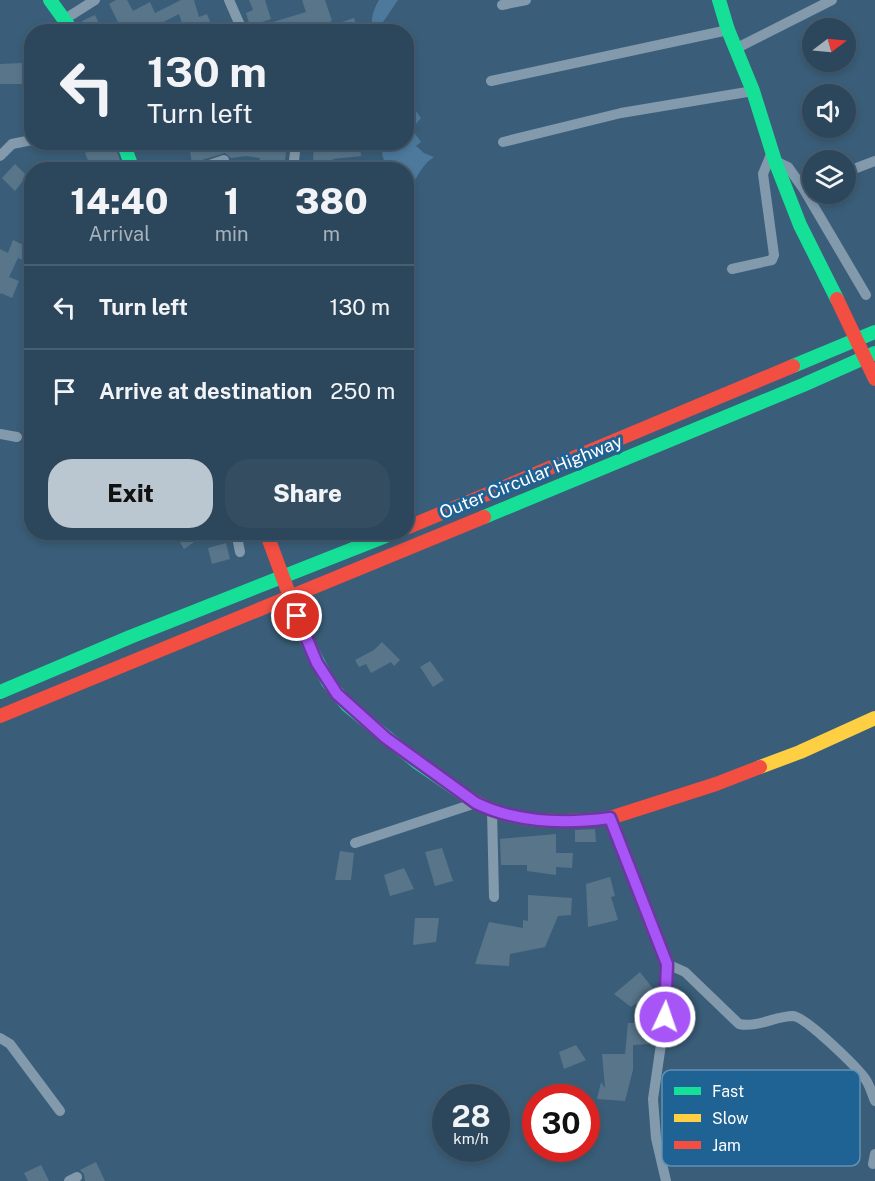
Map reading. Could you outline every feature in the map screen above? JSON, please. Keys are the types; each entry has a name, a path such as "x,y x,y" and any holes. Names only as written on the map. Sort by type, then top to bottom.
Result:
{"main road":[{"path":"50,0 68,24"},
{"path":"719,0 735,49 753,91 773,156 800,225 875,379"},
{"name":"Outer Circular Highway","path":"414,525 875,332"},
{"name":"Outer Circular Highway","path":"0,716 803,385 875,353"},
{"path":"269,540 305,637 327,682 347,705 402,751 476,803 492,811 537,820 610,818 737,776 800,752 875,718"},
{"path":"0,692 130,637 376,540"}],"street":[{"path":"70,24 95,0"},
{"path":"229,0 240,24"},
{"path":"502,5 526,0"},
{"path":"735,49 832,0"},
{"path":"491,81 728,30"},
{"path":"503,142 621,113 753,91"},
{"path":"0,156 12,144 24,142"},
{"path":"732,269 772,260 774,255 763,174 773,156 802,180"},
{"path":"218,162 224,160"},
{"path":"856,168 875,161"},
{"path":"818,204 866,295"},
{"path":"0,434 17,437"},
{"path":"238,540 240,552"},
{"path":"355,843 476,803"},
{"path":"492,811 494,897"},
{"path":"610,818 667,964 665,1017 652,1099 656,1138 662,1164"},
{"path":"667,964 685,972 739,1024 748,1026 782,1017 797,1016 830,1042 856,1070"},
{"path":"0,1038 10,1044 60,1111"},
{"path":"860,1074 865,1079 875,1101"},
{"path":"663,1166 666,1181"}],"water":[{"path":"379,0 398,0 383,24 372,24"},
{"path":"416,111 421,118 414,132 414,112"},
{"path":"414,132 421,142 416,146 424,153 434,157 414,181 414,162 384,162 383,150 414,150"}],"building":[{"path":"116,0 127,0 133,11 150,2 155,13 181,0 194,0 199,17 207,14 211,24 182,24 179,14 160,24 119,24 109,4"},
{"path":"249,0 265,0 271,19 249,24 246,13 253,10"},
{"path":"302,0 325,0 332,21 323,24 274,24 273,22 306,12"},
{"path":"95,15 99,24 83,24 82,21"},
{"path":"354,18 356,24 336,24"},
{"path":"22,63 24,84 0,84 0,64"},
{"path":"91,150 116,150 120,160 89,162 85,153"},
{"path":"286,150 285,161 280,162 259,162 260,158 246,156 231,158 225,153 192,162 190,151"},
{"path":"314,150 360,150 361,156 333,159 332,162 313,162"},
{"path":"15,164 24,173 24,180 15,191 2,178"},
{"path":"13,240 24,245 24,261 18,258 9,277 19,281 12,298 1,293 0,295 0,249 8,253"},
{"path":"179,540 197,540 184,549"},
{"path":"226,543 230,559 212,564 208,548"},
{"path":"382,642 400,660 394,666 391,662 371,673 366,664 359,667 355,660 374,650"},
{"path":"430,661 444,680 433,687 420,667"},
{"path":"595,829 596,842 575,842 575,830"},
{"path":"556,834 556,853 573,853 572,868 556,867 556,875 527,871 527,865 501,865 500,839"},
{"path":"442,848 453,881 435,886 425,852"},
{"path":"340,851 354,853 351,880 335,880"},
{"path":"404,868 414,889 390,896 384,875"},
{"path":"610,877 615,896 611,897 618,920 588,927 586,884"},
{"path":"528,895 572,898 571,915 558,916 545,947 510,954 509,966 475,964 489,922 523,928 523,920 528,921"},
{"path":"415,918 439,918 436,942 413,945"},
{"path":"640,972 658,995 649,1006 643,999 631,1007 614,994"},
{"path":"628,1023 649,1023 649,1044 633,1045 633,1070 625,1101 600,1099 601,1082 605,1088 602,1054 625,1054"},
{"path":"576,1045 586,1060 564,1069 559,1052"},
{"path":"96,1162 105,1181 85,1181 84,1174 80,1170"},
{"path":"41,1165 49,1181 28,1181 24,1173"}],"traffic: fast":[{"path":"50,0 67,24"},
{"path":"719,0 728,30 753,91 775,161 800,225 837,299"},
{"path":"126,150 130,162"},
{"path":"793,366 875,332"},
{"path":"484,517 875,353"},
{"path":"0,692 130,637 376,540"},
{"path":"305,637 328,682 347,705 418,763 466,796"}],"traffic: slow":[{"path":"760,767 800,752 875,718"}],"traffic: jam":[{"path":"837,299 875,379"},
{"path":"414,525 793,366"},
{"path":"0,716 484,517"},
{"path":"269,540 305,637"},
{"path":"466,796 499,812 536,820 573,821 610,818 716,784 760,767"}],"route":[{"path":"297,616 327,682 347,705 386,738 476,803 492,811 537,820 610,818 667,964 665,1017"}]}
